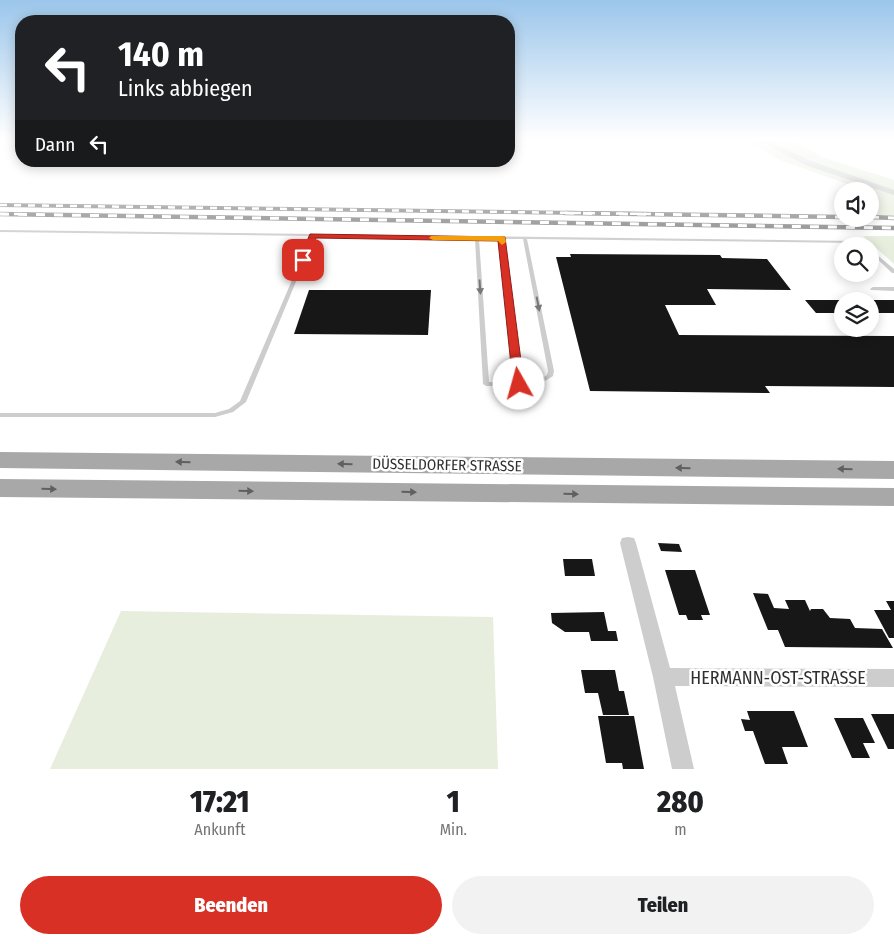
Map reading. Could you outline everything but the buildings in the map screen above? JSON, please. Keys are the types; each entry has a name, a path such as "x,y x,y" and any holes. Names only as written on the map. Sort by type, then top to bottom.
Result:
{"main road":[{"name":"DÜSSELDORFER STRASSE","path":"0,460 894,470"},
{"name":"DÜSSELDORFER STRASSE","path":"0,488 894,497"}],"street":[{"path":"845,176 894,193"},
{"path":"628,543 663,678 683,769"},
{"name":"HERMANN-OST-STRASSE","path":"663,678 894,678"}],"lane":[{"path":"0,230 313,236 834,242"},
{"path":"0,415 215,416 231,411 243,402 246,396 313,236"},
{"path":"477,238 486,384 519,384 502,238"},
{"path":"518,379 545,378 550,376 551,371 525,239"},
{"path":"879,258 894,272"},
{"path":"873,289 894,290"}],"green space":[{"path":"824,176 881,176 894,180 894,217 879,216 879,182 842,182"},
{"path":"894,236 894,264 879,250 879,237 864,237"},
{"path":"121,611 493,617 498,769 50,769"}],"railway":[{"path":"0,205 653,214"},
{"path":"565,213 834,217"},
{"path":"19,214 0,214 894,228"},
{"path":"879,217 894,218"}],"slow traffic":[{"path":"433,238 502,238 502,242"}],"route":[{"path":"303,260 313,236 502,238 519,384"}]}
